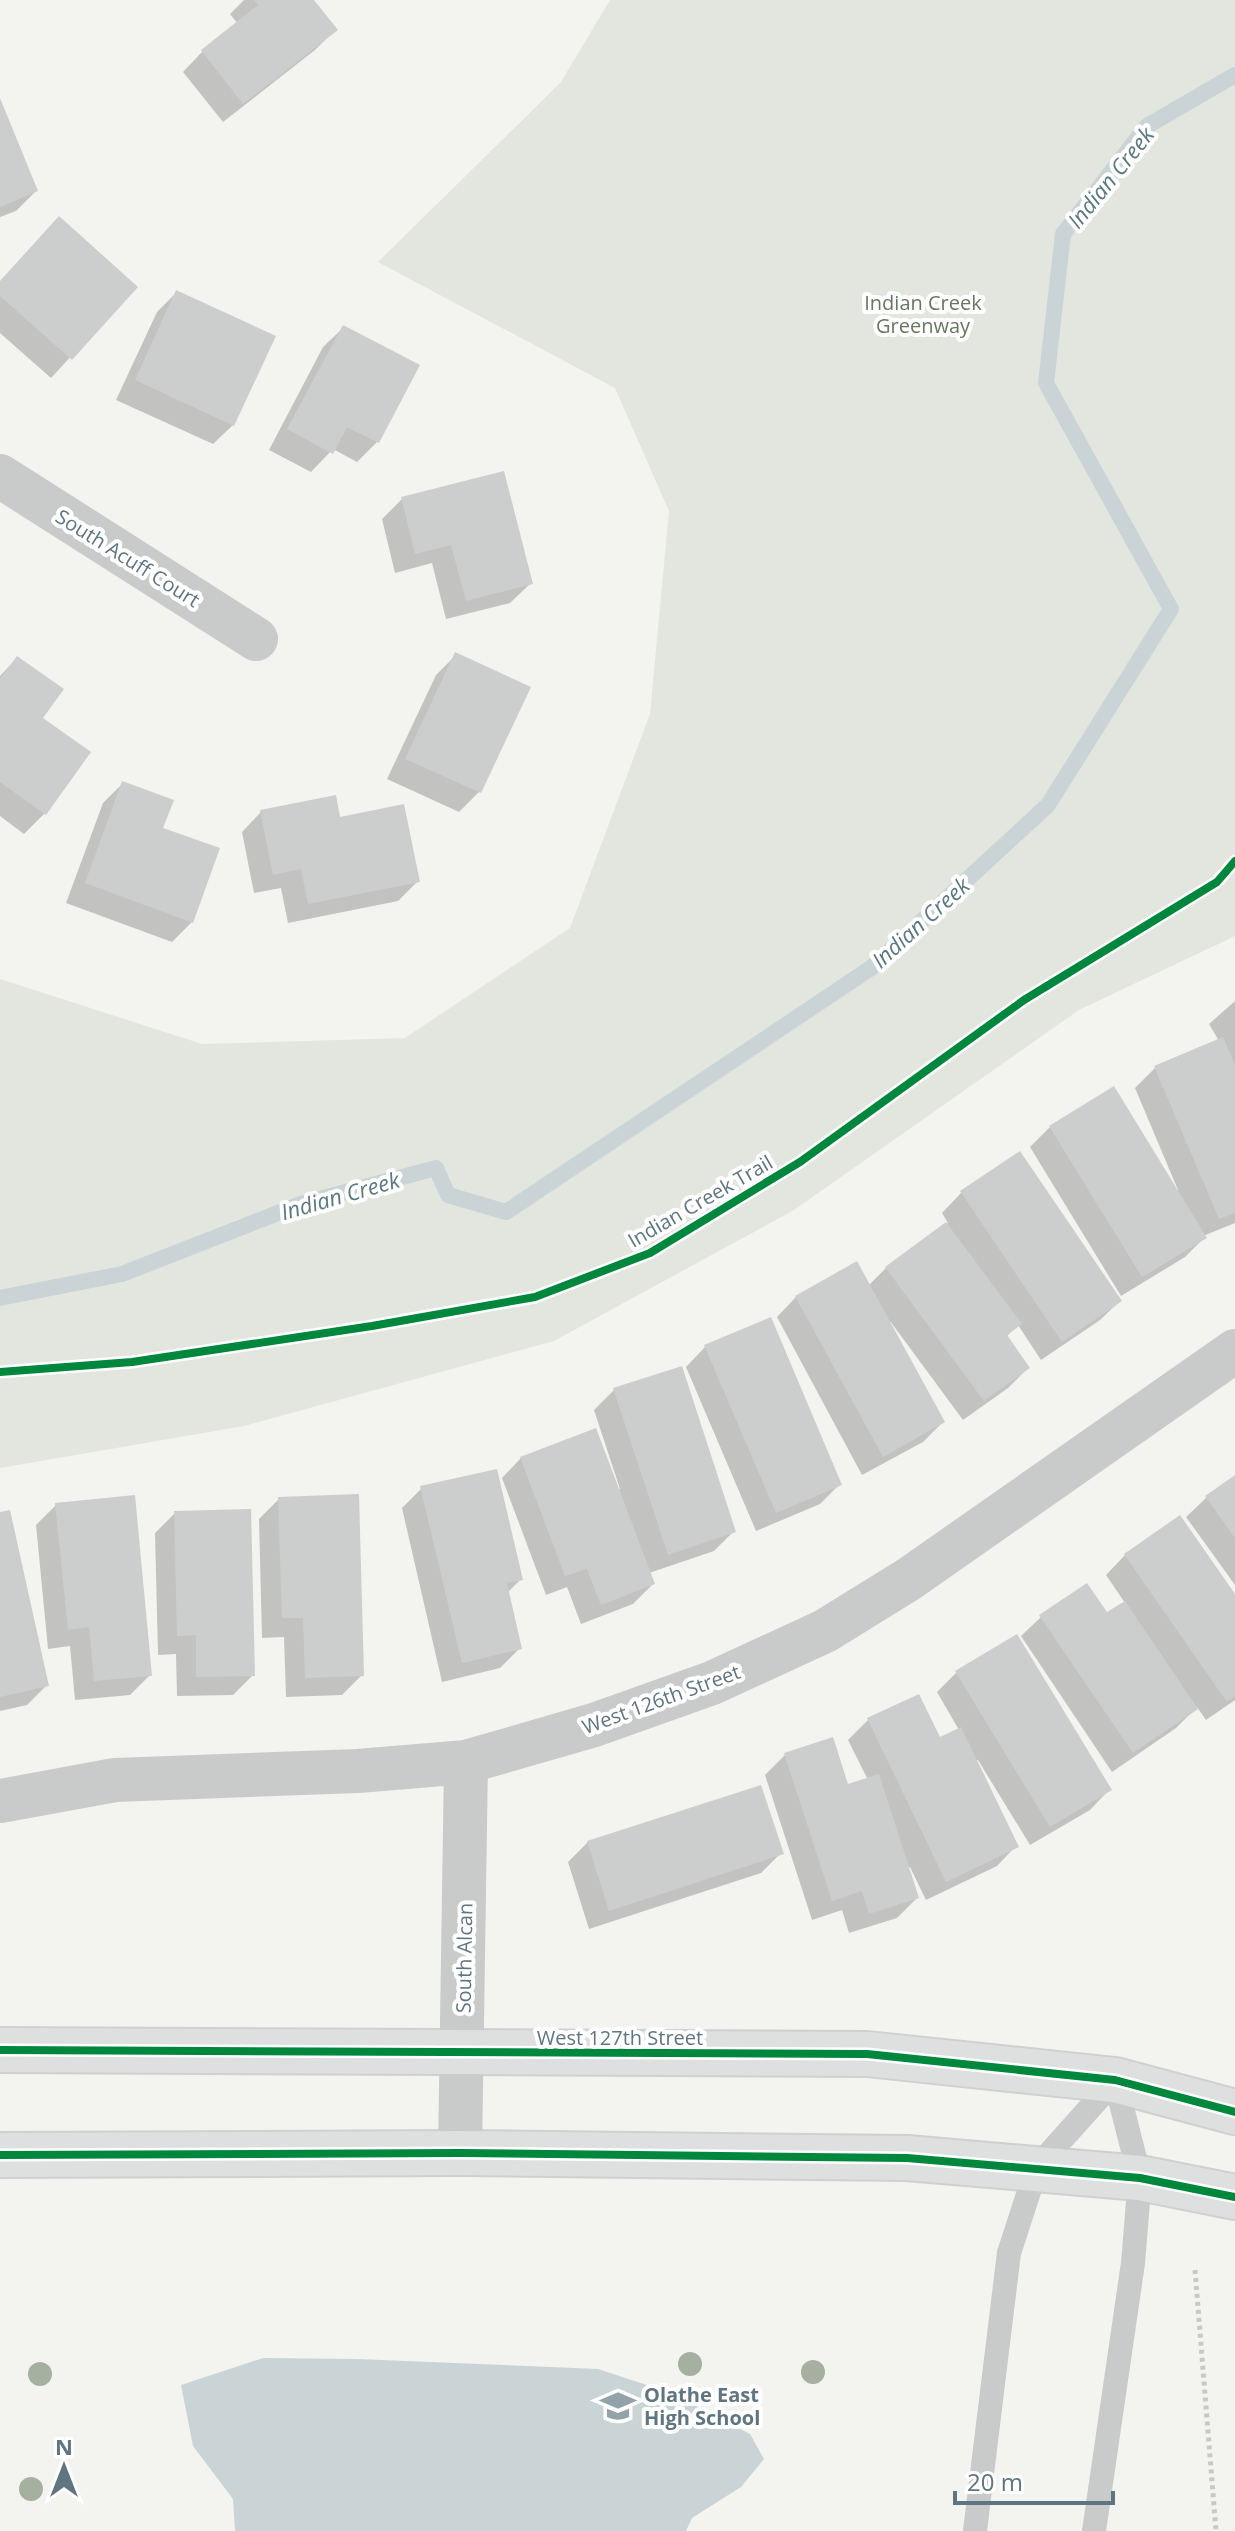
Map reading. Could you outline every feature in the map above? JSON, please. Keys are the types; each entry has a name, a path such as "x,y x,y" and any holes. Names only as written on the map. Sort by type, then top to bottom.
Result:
{"main road":[{"name":"West 127th Street","path":"0,2050 867,2054 1115,2080 1235,2112"},
{"path":"0,2155 460,2153 907,2158 1140,2178 1235,2197"}],"street":[{"name":"South Acuff Court","path":"0,476 256,639"},
{"name":"West 126th Street","path":"0,1801 115,1780 358,1771 466,1762 594,1725 712,1683 825,1631 909,1579 1235,1351"},
{"name":"South Alcan","path":"460,2153 466,1762"}],"lane":[{"path":"975,2531 1009,2253 1037,2167 1115,2080"},
{"path":"1094,2531 1133,2263 1140,2178 1115,2080"}],"path":[{"path":"1195,2270 1216,2531"}],"green space":[{"name":"Indian Creek Greenway","path":"610,0 1235,0 1235,936 1079,1010 794,1210 554,1341 244,1426 0,1468 0,979 202,1044 405,1038 570,928 650,714 669,511 615,388 378,262 561,82"}],"shaded area":[{"path":"263,2358 598,2369 671,2393 750,2434 764,2459 741,2487 692,2518 686,2531 235,2531 233,2499 193,2446 181,2385"}],"building":[{"path":"254,0 314,0 338,30 243,104 201,50 258,5"},
{"path":"0,98 38,191 0,207"},
{"path":"59,216 138,287 72,360 0,296 0,281"},
{"path":"176,290 276,336 234,426 135,380"},
{"path":"343,325 420,365 379,443 347,427 333,454 287,429"},
{"path":"504,471 533,584 466,601 451,545 415,554 401,497"},
{"path":"455,652 531,687 481,793 405,759"},
{"path":"17,656 64,689 43,718 91,752 46,815 0,782 0,679"},
{"path":"122,781 174,800 163,828 220,848 193,923 85,883"},
{"path":"336,795 340,817 404,804 420,882 308,904 301,869 273,875 260,810"},
{"path":"1223,1037 1235,1065 1235,1213 1219,1219 1154,1066"},
{"path":"1114,1086 1207,1238 1142,1277 1049,1126"},
{"path":"1020,1151 1122,1301 1062,1342 960,1191"},
{"path":"946,1222 1022,1324 1007,1335 1030,1368 984,1401 885,1267"},
{"path":"857,1261 945,1422 883,1457 795,1296"},
{"path":"771,1317 842,1485 776,1513 704,1345"},
{"path":"682,1366 736,1532 668,1555 613,1388"},
{"path":"596,1428 655,1584 601,1605 587,1569 565,1576 520,1457"},
{"path":"497,1469 523,1580 507,1583 522,1649 462,1663 420,1486"},
{"path":"1235,1475 1235,1538 1205,1496"},
{"path":"359,1494 364,1676 305,1678 303,1618 282,1618 278,1497"},
{"path":"135,1495 152,1676 94,1681 89,1627 68,1630 55,1503"},
{"path":"251,1509 255,1676 196,1677 196,1635 177,1636 174,1511"},
{"path":"10,1510 49,1686 0,1697 0,1512"},
{"path":"1180,1515 1235,1594 1235,1696 1227,1702 1124,1554"},
{"path":"1087,1583 1107,1612 1125,1601 1198,1709 1133,1753 1039,1615"},
{"path":"1017,1634 1112,1790 1050,1827 955,1671"},
{"path":"919,1694 940,1737 961,1727 1019,1847 946,1882 867,1718"},
{"path":"833,1737 848,1784 879,1774 919,1898 869,1914 862,1891 832,1901 784,1753"},
{"path":"761,1785 784,1854 609,1911 587,1841"}],"waterway":[{"name":"Indian Creek","path":"0,1298 122,1274 301,1204 436,1168 448,1195 506,1212 871,968 1048,805 1171,609 1046,383 1063,234 1147,126 1235,75"}],"cycle path":[{"name":"Indian Creek Trail","path":"0,1372 132,1362 372,1326 535,1297 650,1253 800,1162 1024,1000 1217,882 1235,861"},
{"path":"0,2050 867,2054 1115,2080 1235,2112"},
{"path":"0,2155 460,2153 907,2158 1140,2178 1235,2197"}],"place":[{"name":"Olathe East High School","path":"618,2406"}]}
